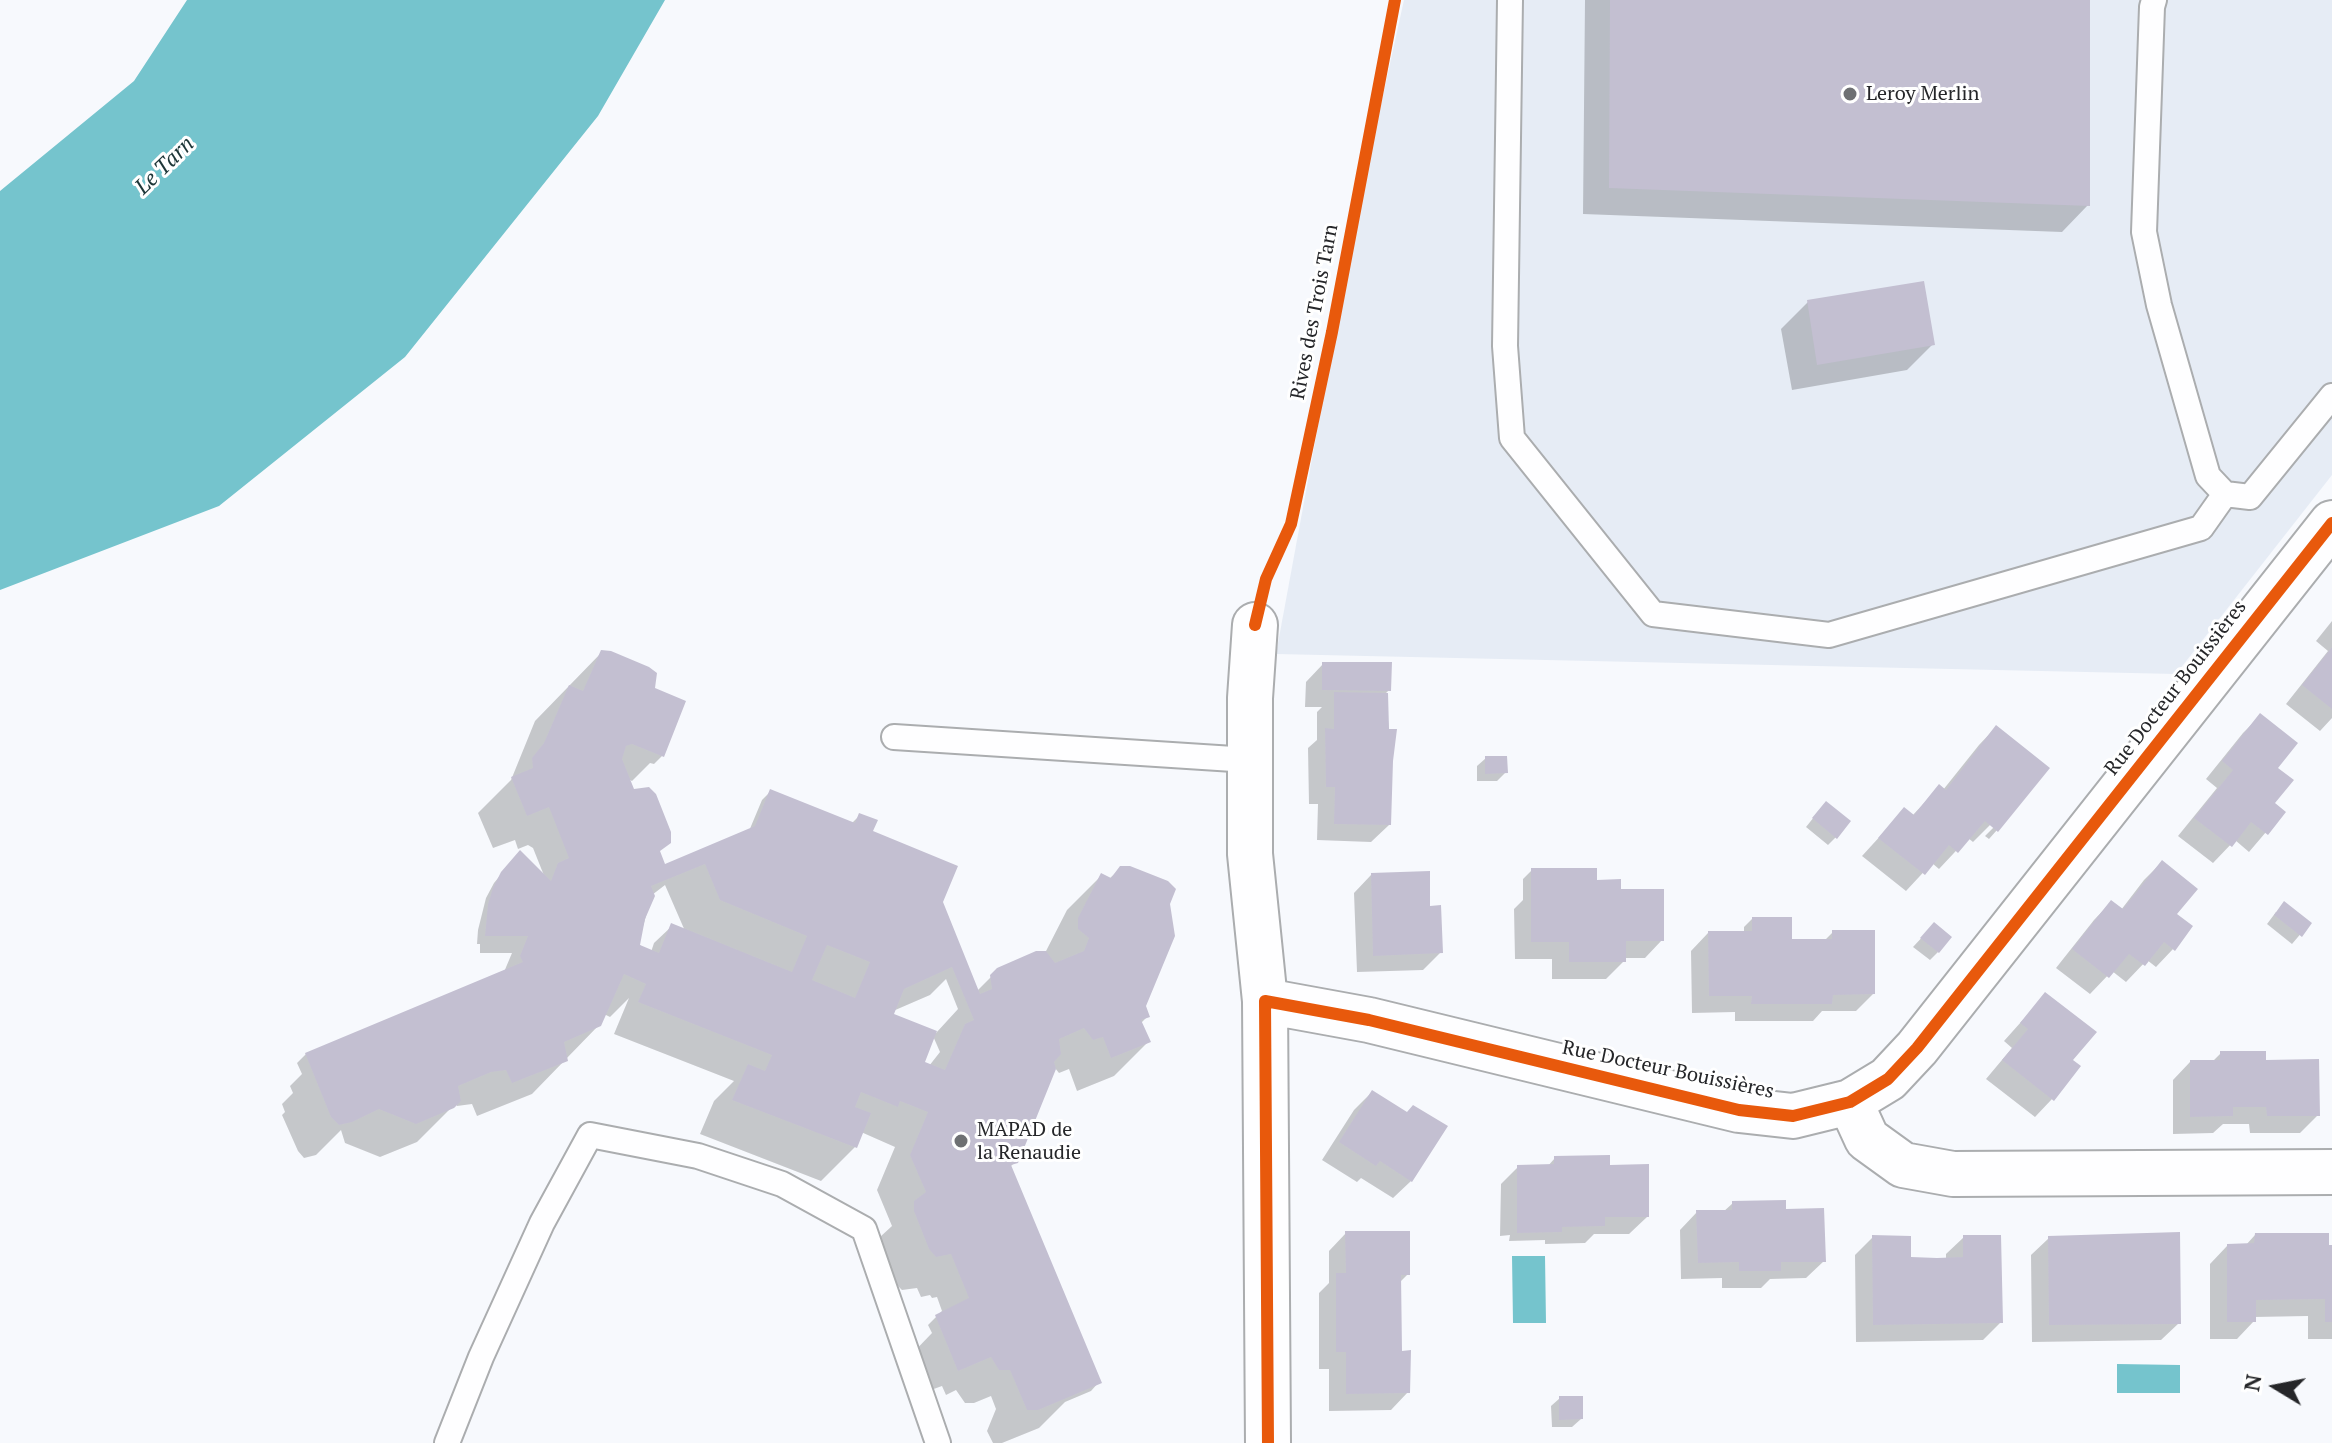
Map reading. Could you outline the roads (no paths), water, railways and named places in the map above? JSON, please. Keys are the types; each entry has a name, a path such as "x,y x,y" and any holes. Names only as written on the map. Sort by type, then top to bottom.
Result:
{"street":[{"name":"Rue Docteur Bouissières","path":"1265,1001 1369,1020 1739,1110 1793,1116 1850,1102 1888,1079 1917,1048 2332,523"},
{"path":"1255,625 1250,698 1250,854 1265,1001 1268,1443"},
{"path":"1850,1102 1867,1139 1903,1165 1953,1174 2332,1172"}],"lane":[{"path":"1510,0 1505,346 1512,438 1653,614 1829,635 2201,528 2225,494"},
{"path":"2154,0 2144,232 2159,305 2208,476 2225,494 2250,497 2332,396"},
{"path":"894,737 1249,760"},
{"path":"447,1443 481,1357 542,1223 590,1135 698,1156 782,1184 864,1229 938,1443"}],"water":[{"name":"Le Tarn","path":"187,0 665,0 598,116 405,357 219,506 0,590 0,191 134,81"},
{"path":"1512,1256 1545,1256 1546,1323 1513,1323"},
{"path":"2117,1364 2180,1365 2180,1393 2117,1393"}],"place":[{"name":"Leroy Merlin","path":"1850,94"},
{"name":"MAPAD de la Renaudie","path":"961,1141"}]}
